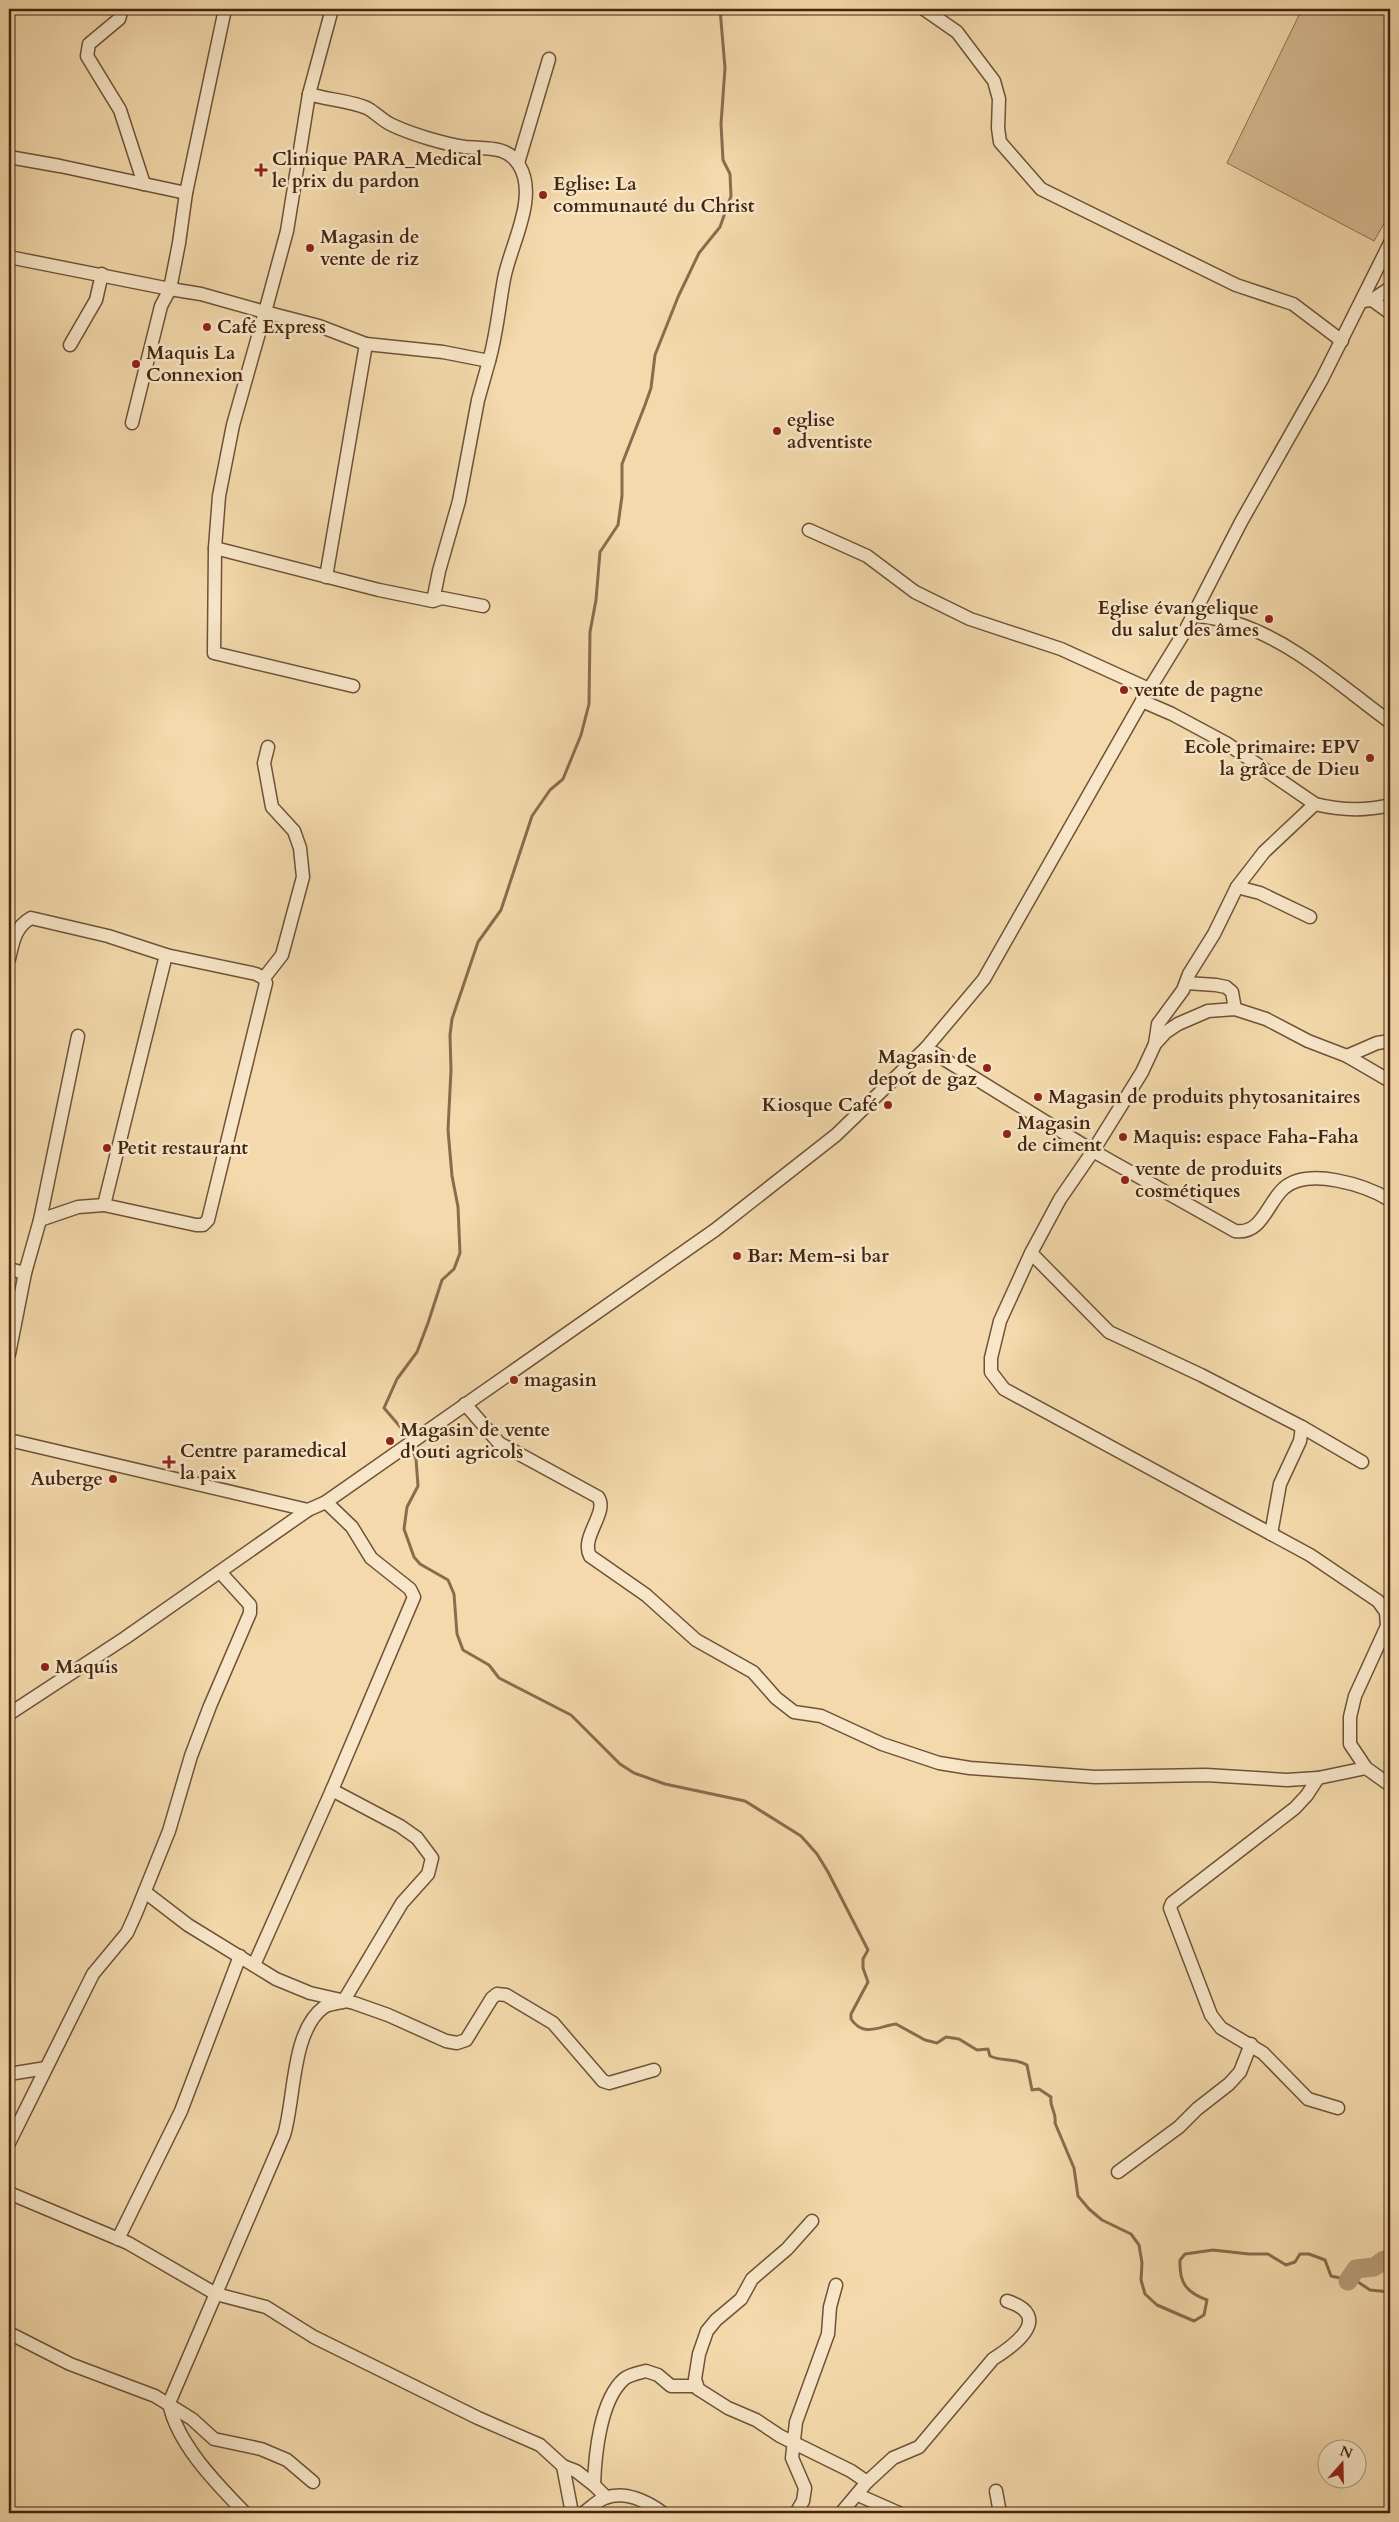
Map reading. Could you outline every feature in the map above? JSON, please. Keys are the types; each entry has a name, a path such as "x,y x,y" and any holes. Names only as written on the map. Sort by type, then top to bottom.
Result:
{"street":[{"path":"122,9 119,19 89,44 87,56 120,110 144,184"},
{"path":"132,424 161,306 170,289 186,193 225,9"},
{"path":"332,9 309,94 287,231 233,425 219,496 215,548 214,653 353,686"},
{"path":"924,9 957,32 994,81 999,99 998,128 1000,142 1041,189 1236,285 1294,304 1342,341"},
{"path":"518,164 550,59"},
{"path":"309,94 355,104 369,109 391,125 439,140 463,146 500,149 508,152 518,164 525,185 521,225 504,278 497,331 478,400 459,501 438,571 433,601"},
{"path":"9,157 186,193"},
{"path":"9,1714 125,1638 308,1510 326,1502 715,1230 836,1135 926,1048 984,980 1142,701 1193,615 1241,522 1342,341 1367,301 1390,242"},
{"path":"9,257 201,294 319,326 366,344 443,352 489,361"},
{"path":"70,345 96,300 102,274"},
{"path":"1367,301 1390,288"},
{"path":"1367,301 1390,313"},
{"path":"326,577 366,344"},
{"path":"809,530 867,556 915,592 970,619 1061,650 1149,689"},
{"path":"215,548 326,577 433,601 442,598 484,606"},
{"path":"1193,615 1236,623 1284,646 1320,669 1390,722"},
{"path":"1142,701 1172,714 1226,743 1315,804 1328,807 1362,809 1390,805"},
{"path":"264,978 282,955 303,877 300,848 294,831 272,806 264,763 268,747"},
{"path":"1315,804 1264,852 1237,887 1186,983 1173,1005 1158,1024 1155,1044 1142,1072 1093,1151 1060,1199 1031,1253 1000,1321 991,1372 1004,1389 1310,1555 1378,1601 1386,1612 1387,1626 1355,1696 1350,1717 1350,1744 1366,1768 1390,1785"},
{"path":"1237,887 1260,893 1310,917"},
{"path":"9,960 17,930 21,923 31,918 108,936 166,955 256,974 264,978 266,983 208,1220 203,1224 196,1225 104,1205 78,1207 40,1220"},
{"path":"104,1205 166,955"},
{"path":"1186,983 1213,984 1229,989 1235,1009"},
{"path":"1155,1044 1166,1032 1178,1024 1208,1012 1235,1009 1266,1019 1308,1041 1347,1056 1390,1081"},
{"path":"1165,1013 1178,1024"},
{"path":"9,1354 25,1273 40,1220 78,1036"},
{"path":"1347,1056 1377,1043 1390,1041"},
{"path":"926,1048 1093,1151 1235,1231 1246,1232 1254,1227 1283,1189 1295,1181 1336,1180 1357,1185 1390,1200"},
{"path":"1031,1253 1109,1332 1201,1375 1302,1427 1362,1462"},
{"path":"9,1270 25,1273"},
{"path":"465,1404 499,1443 598,1497 602,1502 602,1507 593,1525 588,1546 590,1556 646,1595 696,1640 753,1672 776,1698 794,1712 820,1716 912,1755 939,1763 970,1768 1095,1776 1206,1775 1287,1780 1318,1778 1366,1768"},
{"path":"1271,1534 1280,1484 1300,1441 1302,1427"},
{"path":"9,1440 308,1510"},
{"path":"254,1965 332,1790 414,1597 410,1589 371,1558 352,1527 326,1502"},
{"path":"9,2143 93,1974 127,1933 169,1831 191,1756 210,1706 250,1613 250,1605 220,1572"},
{"path":"1318,1778 1295,1808 1170,1905 1211,2015 1222,2028 1263,2053 1308,2099 1338,2108"},
{"path":"245,2513 181,2436 172,2420 169,2403 284,2135 289,2118 300,2052 308,2029 316,2015 326,2006 343,2002 402,1903 428,1874 432,1858 417,1838 400,1826 332,1790"},
{"path":"145,1892 188,1925 295,1988 388,2015 446,2041 457,2042 466,2040 492,1998 497,1994 506,1996 554,2023 603,2081 609,2083 654,2070"},
{"path":"118,2239 181,2111 240,1956"},
{"path":"1118,2172 1179,2127 1197,2109 1229,2084 1240,2072 1250,2044"},
{"path":"9,2074 46,2068"},
{"path":"9,2193 118,2239 216,2294 266,2307 314,2336 478,2418 540,2445 563,2466 576,2471 606,2497"},
{"path":"812,2221 788,2249 752,2279 741,2299 716,2320 707,2331 698,2354 695,2379 698,2389 728,2408 756,2420 780,2436 851,2471 867,2482"},
{"path":"796,2513 803,2502 805,2488 794,2465 793,2442 798,2413 828,2334 830,2307 836,2285"},
{"path":"841,2513 867,2482 893,2458 919,2447 993,2359 1009,2348 1028,2330 1030,2322 1028,2314 1007,2301"},
{"path":"9,2333 70,2364 169,2403 192,2419 214,2439 261,2449 287,2460 313,2482"},
{"path":"594,2485 597,2438 611,2399 624,2379 646,2371 658,2375 671,2386 697,2386"},
{"path":"563,2466 572,2513"},
{"path":"996,2491 1000,2513"},
{"path":"583,2513 606,2497 614,2495 637,2499 650,2504 663,2513"},
{"path":"858,2495 899,2513"}],"shaded area":[{"path":"1302,9 1390,9 1390,213 1374,241 1227,163"}],"waterway":[{"path":"408,1442 403,1430 384,1408 397,1379 417,1352 442,1280 454,1269 460,1253 458,1207 452,1176 448,1130 452,1019 478,942 501,910 532,816 550,790 563,779 581,735 589,704 590,632 596,600 600,552 618,525 622,496 622,464 651,388 655,355 678,297 699,253 720,227 731,196 730,174 723,160 721,124 725,68 720,9"},
{"path":"411,1447 416,1459 418,1486 407,1507 404,1529 414,1557 420,1564 448,1580 454,1594 457,1634 463,1650 489,1665 499,1678 571,1715 620,1764 634,1773 665,1784 745,1801 801,1836 817,1854 828,1872 868,1950 863,1959 863,1968 868,1982 851,2014 851,2019 856,2025 866,2029 896,2024 925,2040 937,2043 946,2037 959,2039 977,2050 988,2049 990,2056 995,2058 1017,2061 1027,2065 1032,2090 1039,2089 1051,2097 1055,2123 1074,2168 1078,2196 1102,2220 1131,2234 1139,2245 1142,2263 1141,2280 1145,2294 1157,2305 1194,2321 1204,2315 1207,2300 1194,2294 1185,2286 1181,2275 1180,2260 1185,2254 1213,2250 1268,2254 1286,2265 1295,2262 1300,2254 1309,2254 1325,2260 1331,2276 1358,2282 1370,2290 1390,2292"},
{"path":"1348,2281 1356,2269 1374,2267 1384,2260 1390,2260"}],"place":[{"name":"Clinique PARA_Medical le prix du pardon","path":"261,170"},
{"name":"Eglise: La communauté du Christ","path":"543,195"},
{"name":"Magasin de vente de riz","path":"310,248"},
{"name":"Café Express","path":"207,327"},
{"name":"Maquis La Connexion","path":"136,364"},
{"name":"eglise adventiste","path":"777,431"},
{"name":"Eglise évangelique du salut des âmes","path":"1269,619"},
{"name":"vente de pagne","path":"1124,690"},
{"name":"Ecole primaire: EPV la grâce de Dieu","path":"1370,758"},
{"name":"Magasin de depot de gaz","path":"987,1068"},
{"name":"Magasin de produits phytosanitaires","path":"1038,1097"},
{"name":"Kiosque Café","path":"888,1105"},
{"name":"Magasin de ciment","path":"1007,1134"},
{"name":"Maquis: espace Faha-Faha","path":"1123,1137"},
{"name":"Petit restaurant","path":"107,1148"},
{"name":"vente de produits cosmétiques","path":"1125,1180"},
{"name":"Bar: Mem-si bar","path":"737,1256"},
{"name":"magasin","path":"514,1380"},
{"name":"Magasin de vente d'outi agricols","path":"390,1441"},
{"name":"Centre paramedical la paix","path":"169,1462"},
{"name":"Auberge","path":"113,1479"},
{"name":"Maquis","path":"45,1667"}]}
